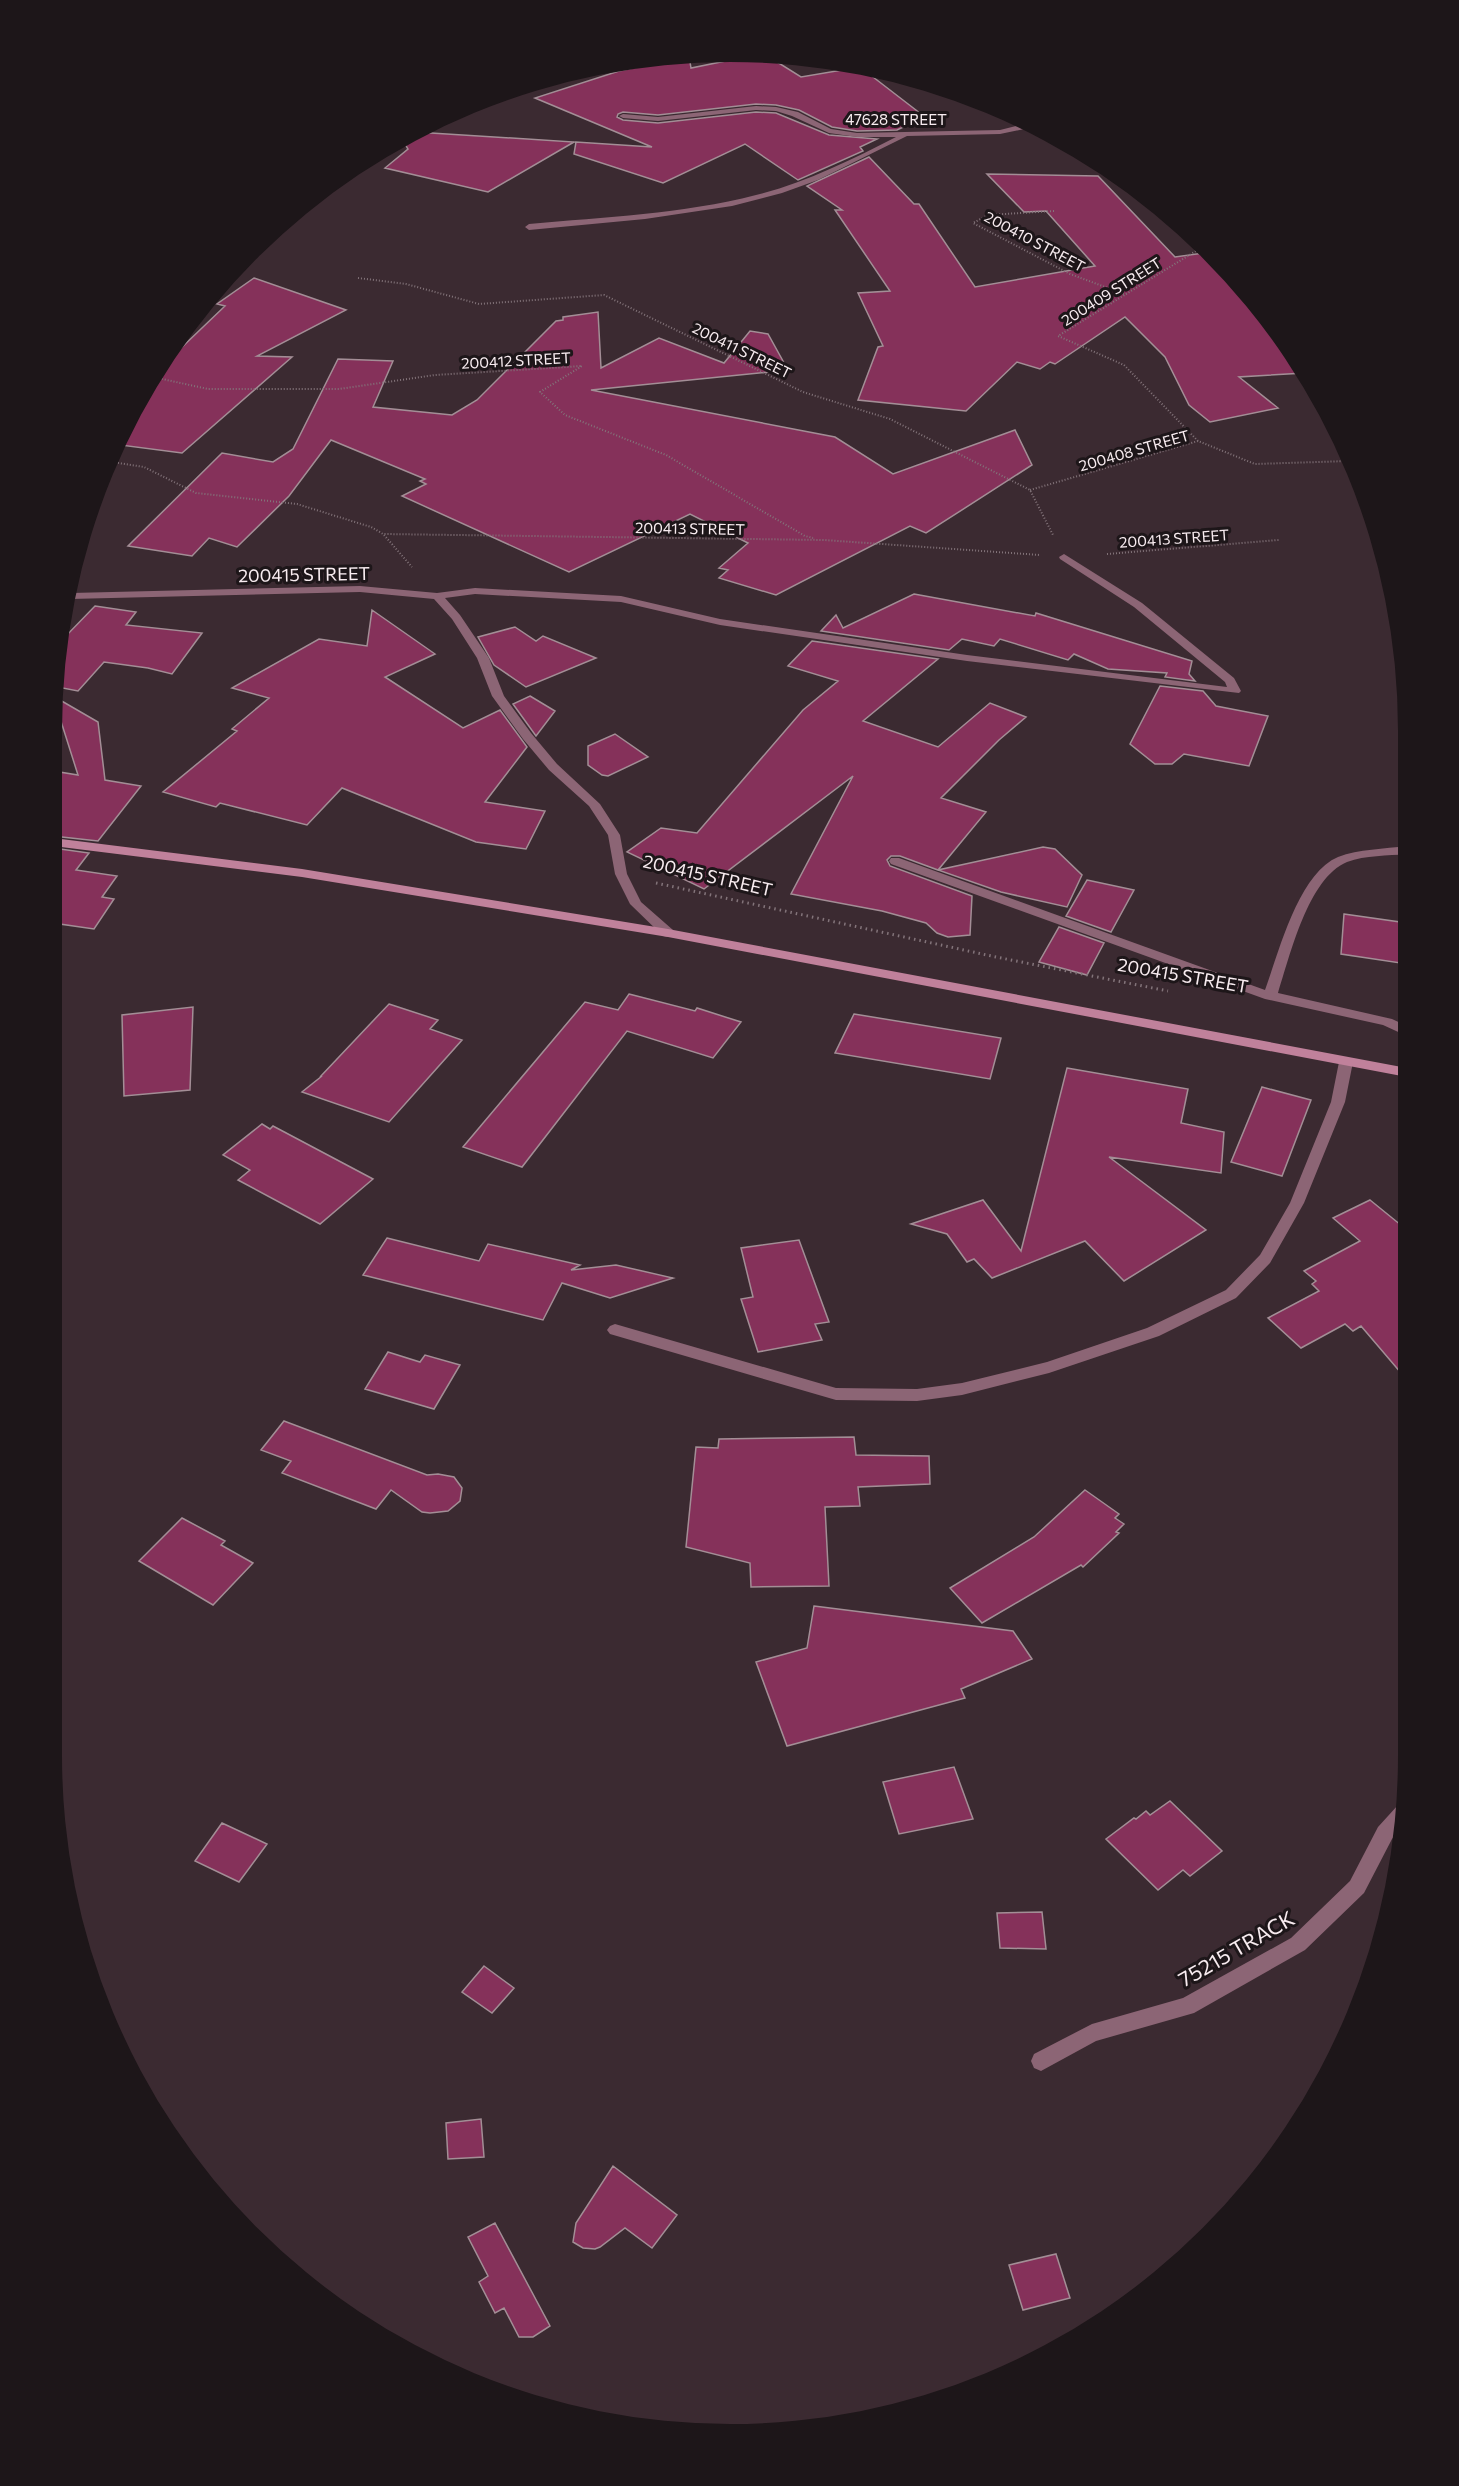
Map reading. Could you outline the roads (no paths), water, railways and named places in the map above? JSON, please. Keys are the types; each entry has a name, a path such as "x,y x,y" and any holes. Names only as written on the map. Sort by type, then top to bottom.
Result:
{"street":[{"name":"47628 STREET","path":"622,116 658,119 756,108 776,109 795,114 835,132 857,135 1000,132 1020,128"},
{"path":"529,227 655,214 758,197 835,171 908,134"},
{"path":"436,596 475,591 621,599 720,622 967,658 1235,691 1230,681 1138,605 1064,557"},
{"name":"200415 STREET","path":"75,596 360,589 436,596 456,617 478,650 498,696 527,736 553,767 594,804 614,835 621,874 636,904 668,933"},
{"path":"61,843 302,873 668,933 1398,1071"},
{"path":"1270,996 1298,914 1325,871 1335,863 1352,857 1398,850"},
{"path":"895,861 1270,996 1387,1022 1398,1028"},
{"path":"615,1330 836,1394 917,1395 962,1389 1049,1367 1153,1332 1231,1294 1265,1259 1296,1203 1338,1102 1346,1062"},
{"name":"75215 TRACK","path":"1041,2061 1092,2032 1187,2006 1298,1944 1357,1887 1385,1833 1394,1823"}]}
